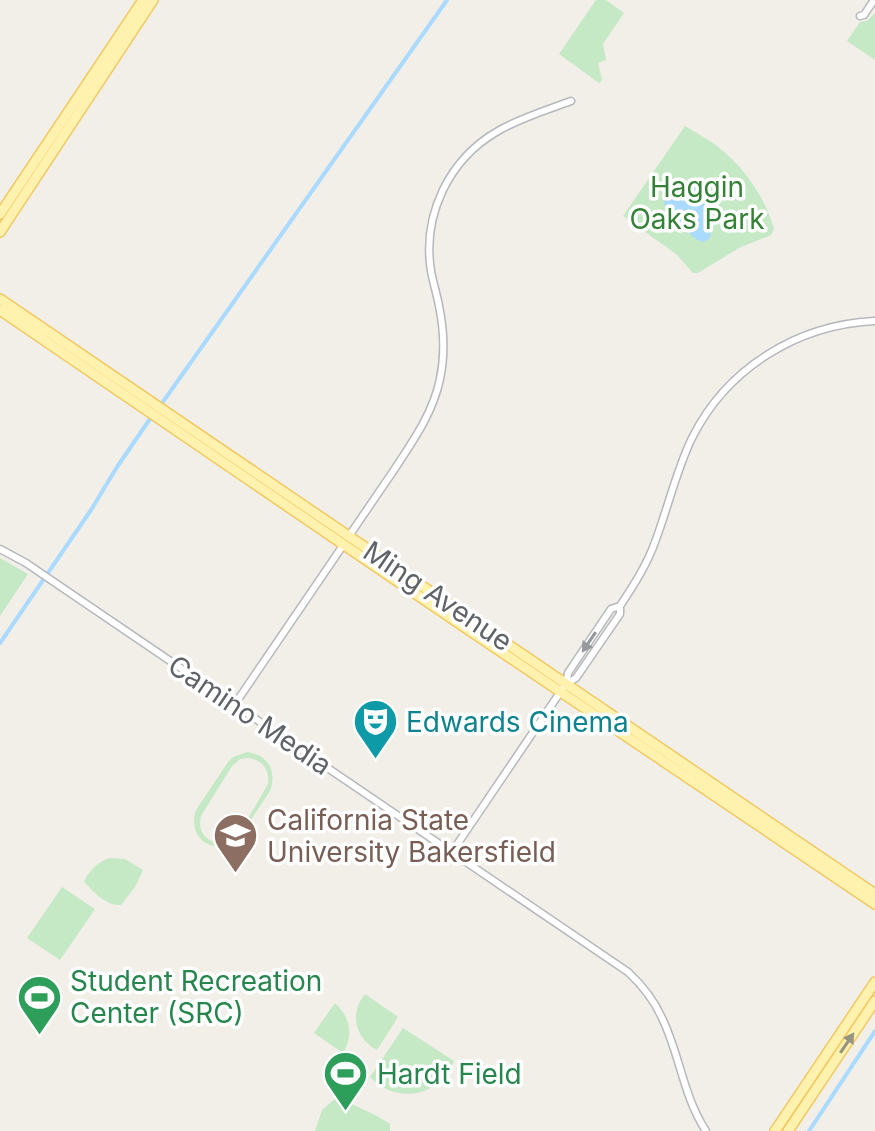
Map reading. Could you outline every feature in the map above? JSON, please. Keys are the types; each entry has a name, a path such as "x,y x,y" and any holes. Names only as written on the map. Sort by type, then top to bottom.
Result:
{"main road":[{"path":"0,214 143,0"},
{"path":"0,232 153,0"},
{"path":"28,189 27,181 47,152 48,143"},
{"name":"Ming Avenue","path":"0,299 210,452 347,540 875,904"},
{"name":"Ming Avenue","path":"0,310 243,464 347,540"},
{"path":"210,452 218,452 243,464"},
{"name":"Ming Avenue","path":"563,688 875,894"},
{"path":"775,1131 875,982"},
{"path":"788,1131 875,1001"}],"street":[{"path":"860,16 874,0"},
{"path":"235,704 423,425 438,388 443,338 429,252 433,219 444,187 463,160 487,138 508,126 571,101"},
{"path":"452,852 563,688 576,678 620,614 620,606 651,553 691,440 724,391 761,358 797,339 841,325 874,321"},
{"name":"Camino Media","path":"0,549 42,573 620,966 644,989 662,1016 691,1104 706,1131"}],"green space":[{"path":"596,0 606,0 624,13 603,44 606,60 598,63 602,80 599,83 559,54"},
{"path":"875,13 875,60 847,41 860,22 867,21"},
{"name":"Haggin Oaks Park","path":"685,126 717,146 745,173 765,205 774,229 771,235 739,248 698,273 693,273 676,254 623,216"},
{"path":"0,558 28,574 0,616"},
{"path":"247,752 261,757 272,771 272,784 226,857 221,854 225,847 210,845 199,837 194,818 196,810 233,757","holes":["240,759 252,759 266,769 268,784 236,835 223,843 211,841 202,831 201,816 232,766"]},
{"path":"109,858 125,859 143,870 121,905 105,901 84,882 94,867"},
{"path":"62,887 95,909 60,960 27,938"},
{"path":"365,994 398,1017 377,1050 364,1039 357,1025 357,1010"},
{"path":"335,1003 349,1026 343,1053 314,1033"},
{"path":"403,1028 454,1061 438,1083 416,1093 392,1091 370,1077"},
{"name":"Hardt Field","path":"337,1097 390,1124 390,1131 315,1131 322,1110"}],"water":[{"path":"688,184 700,185 708,190 711,234 703,242 692,236 664,202 672,190"}],"waterway":[{"path":"160,406 447,0"},
{"path":"0,643 152,416"},
{"path":"809,1131 875,1031"}],"place":[{"name":"Edwards Cinema","path":"375,761"},
{"name":"California State University Bakersfield","path":"236,875"},
{"name":"Student Recreation Center (SRC)","path":"39,1036"},
{"name":"Hardt Field","path":"346,1113"}]}
